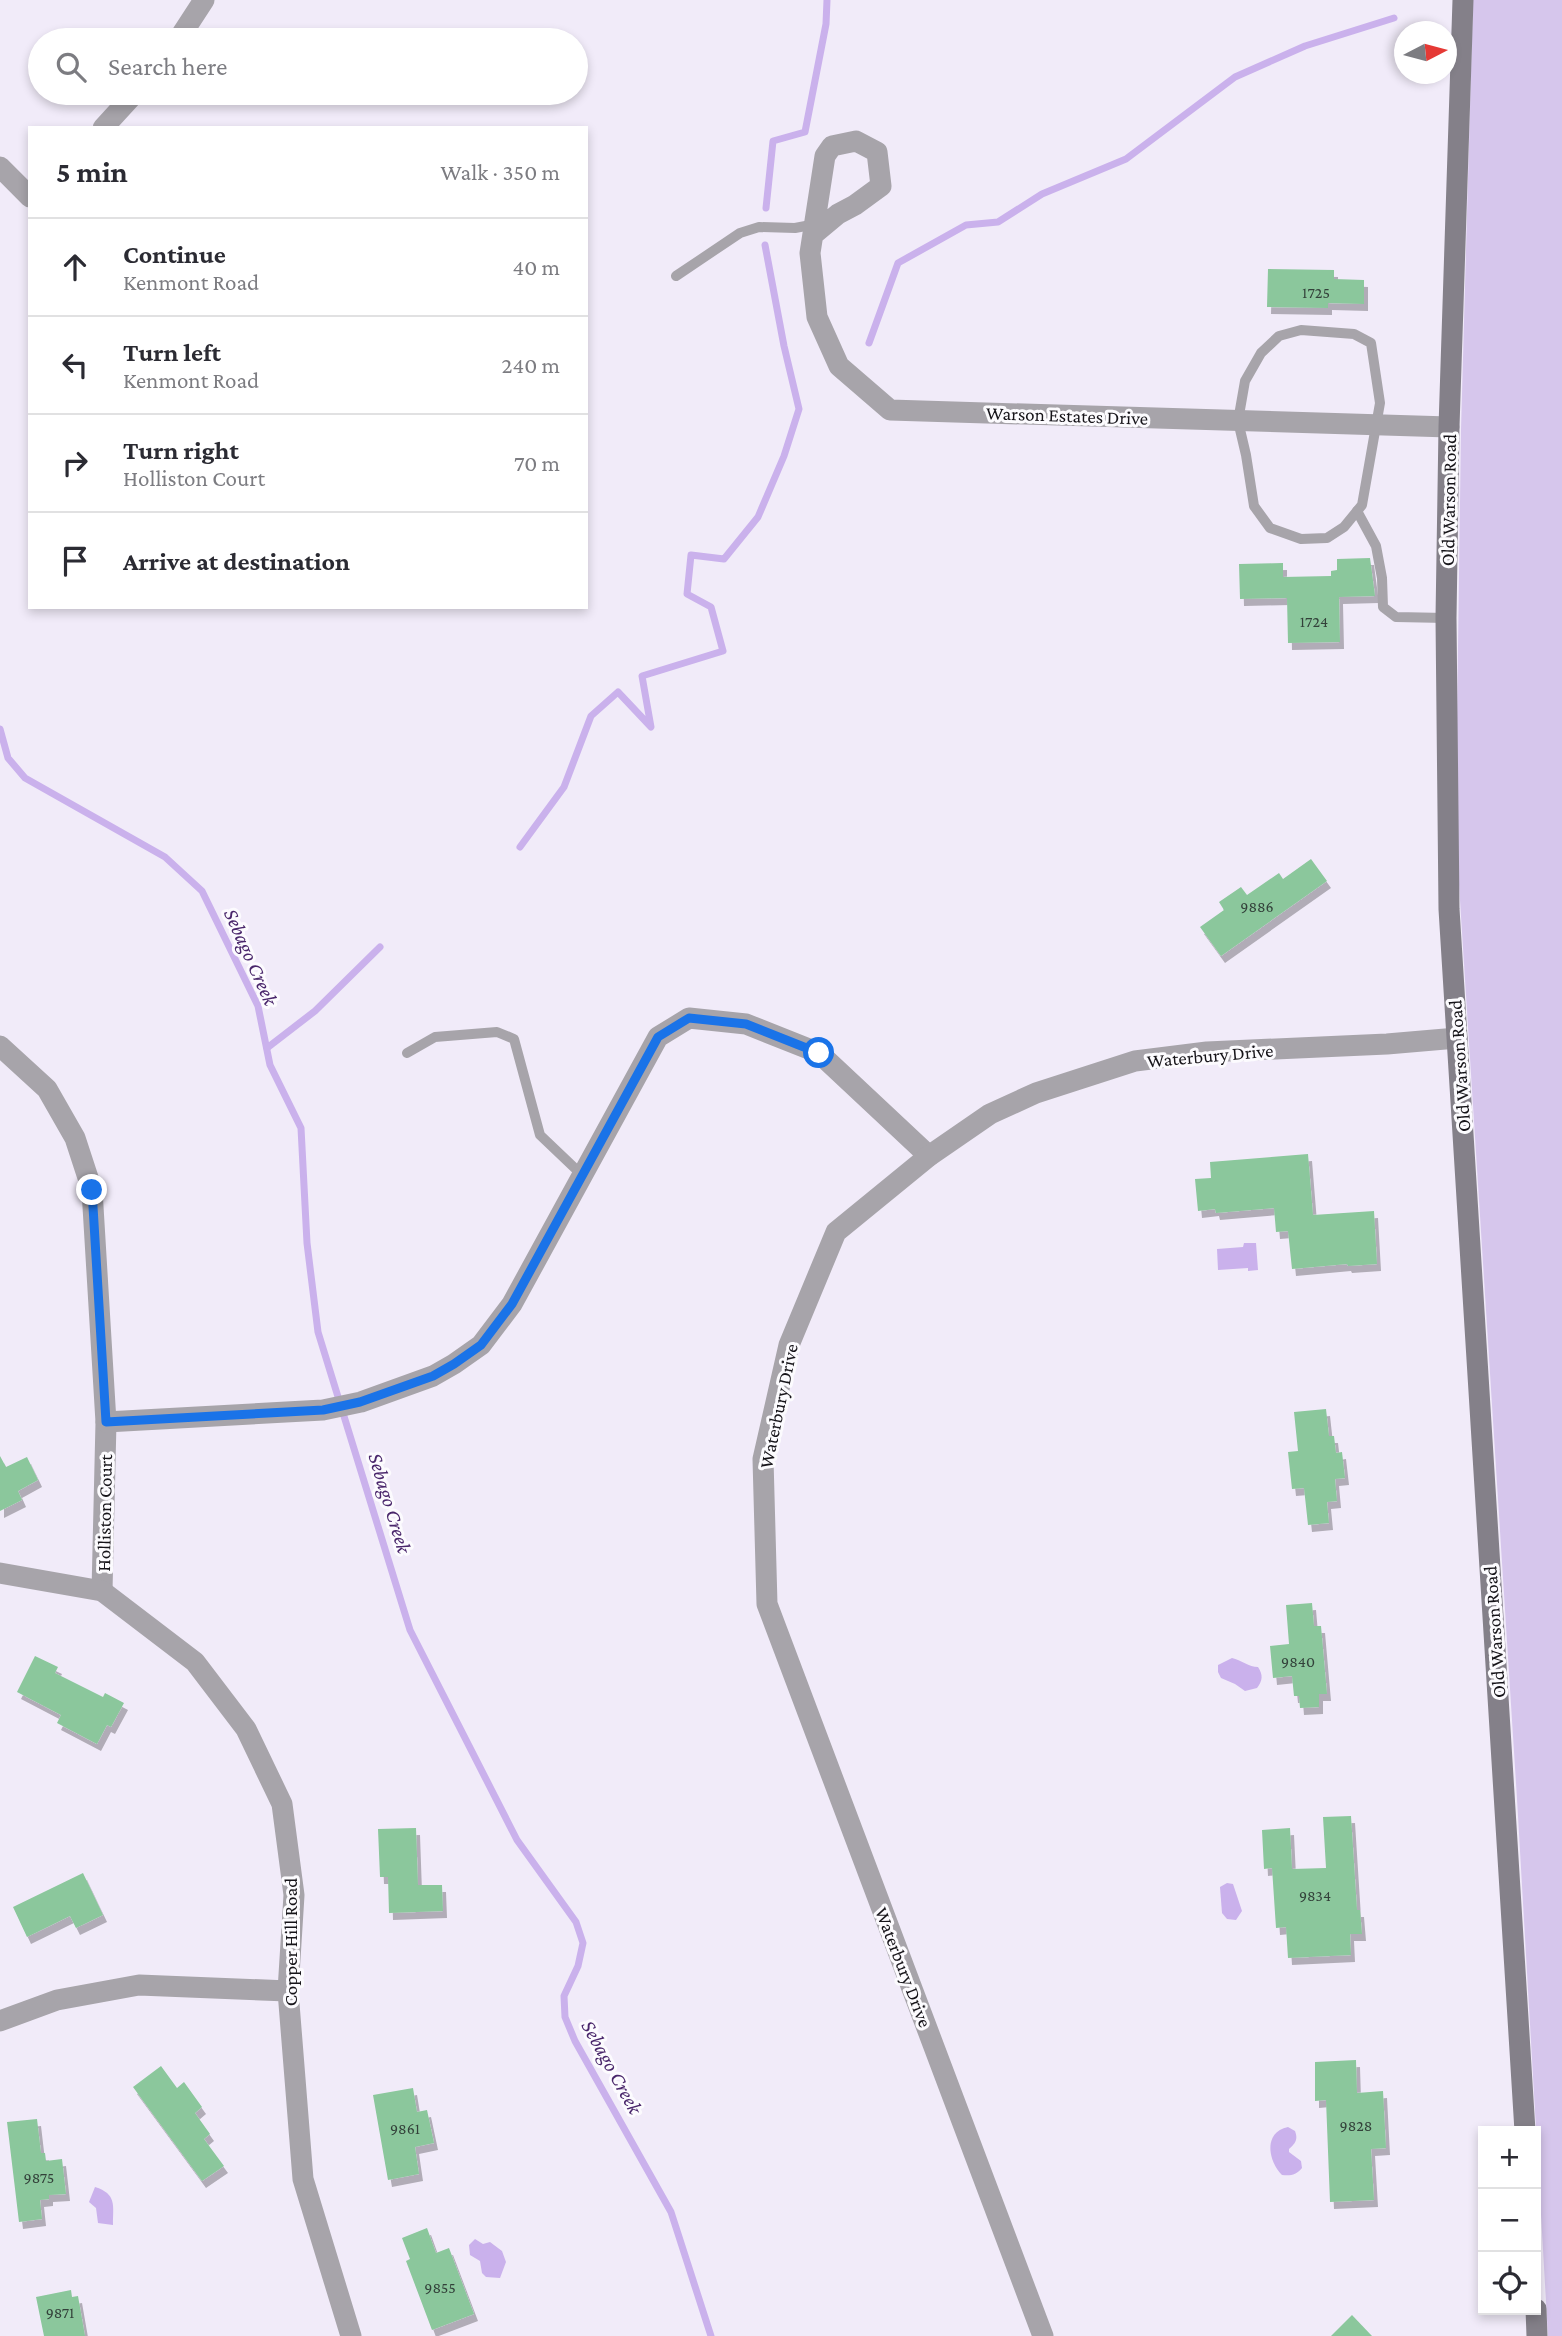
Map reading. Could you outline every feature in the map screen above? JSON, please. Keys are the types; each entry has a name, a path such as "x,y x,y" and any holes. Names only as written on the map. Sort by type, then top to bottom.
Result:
{"street":[{"path":"186,28 204,0"},
{"name":"Old Warson Road","path":"1463,0 1449,428 1446,618 1449,909 1525,2126"},
{"path":"105,126 124,105"},
{"path":"0,167 28,195"},
{"name":"Warson Estates Drive","path":"815,229 810,253 817,317 839,366 890,410 1449,428"},
{"path":"106,1422 323,1410 360,1402 433,1376 454,1364 481,1345 512,1304 658,1037 689,1018 746,1024 819,1053 929,1156"},
{"name":"Waterbury Drive","path":"1043,2336 767,1604 764,1459 789,1345 836,1232 929,1156 990,1114 1036,1093 1135,1061 1207,1052 1457,1038"},
{"name":"Holliston Court","path":"0,1046 47,1089 75,1138 92,1190 106,1422 102,1591"},
{"name":"Copper Hill Road","path":"0,1573 102,1591 195,1662 246,1728 282,1804 294,1895 288,1991 303,2179 351,2336"},
{"path":"0,2021 57,2000 138,1985 288,1991"},
{"path":"1536,2315 1537,2336"}],"lane":[{"path":"676,276 740,233 759,226 815,229"},
{"path":"1301,330 1354,334 1371,343 1380,403 1362,505 1344,527 1327,538 1301,539 1270,528 1254,506 1238,421 1245,381 1261,353 1279,336 1301,330"},
{"path":"1357,512 1376,546 1382,578 1383,607 1396,617 1446,618"},
{"path":"407,1053 435,1037 497,1032 514,1038 540,1135 582,1175"}],"shaded area":[{"path":"1473,0 1562,0 1562,2336 1548,2336 1541,2215 1541,2126 1536,2126 1457,853 1461,430"},
{"path":"1244,1243 1256,1243 1258,1270 1218,1270 1217,1249 1243,1247"},
{"path":"1232,1658 1258,1667 1262,1678 1257,1688 1245,1691 1221,1678 1218,1665"},
{"path":"1227,1883 1233,1884 1242,1911 1236,1920 1227,1919 1222,1913 1220,1887"},
{"path":"1288,2127 1295,2131 1296,2136 1289,2152 1301,2161 1302,2168 1293,2174 1282,2175 1277,2169 1270,2148 1275,2135"},
{"path":"95,2187 107,2193 112,2201 113,2225 98,2223 96,2208 89,2202"},
{"path":"475,2239 483,2244 490,2242 502,2251 506,2262 500,2278 486,2277 482,2273 480,2261 470,2255 469,2245"}],"building":[{"path":"1268,269 1334,270 1334,279 1364,280 1364,304 1328,303 1328,308 1267,307"},
{"path":"1370,558 1375,596 1339,597 1340,642 1288,643 1287,598 1240,599 1239,564 1283,563 1283,577 1331,576 1331,571 1337,570 1337,559"},
{"path":"1311,859 1327,881 1221,956 1200,927 1224,910 1219,902 1241,887 1247,895 1279,873 1283,879"},
{"path":"1308,1154 1313,1215 1374,1211 1377,1264 1292,1269 1288,1231 1276,1232 1274,1208 1216,1213 1215,1209 1198,1211 1195,1179 1211,1178 1210,1162"},
{"path":"1326,1409 1329,1436 1334,1436 1336,1453 1342,1452 1345,1478 1335,1479 1337,1501 1327,1502 1329,1523 1308,1525 1304,1488 1292,1489 1288,1452 1298,1451 1294,1412"},
{"path":"0,1456 6,1467 27,1457 38,1480 18,1491 22,1500 0,1511"},
{"path":"1312,1603 1314,1626 1321,1626 1327,1694 1319,1694 1319,1707 1300,1708 1299,1696 1294,1696 1292,1676 1273,1678 1270,1646 1289,1644 1286,1605"},
{"path":"35,1656 58,1667 55,1673 103,1697 105,1693 124,1703 111,1727 107,1725 97,1744 57,1723 61,1715 17,1692"},
{"path":"1351,1816 1357,1910 1360,1910 1362,1934 1350,1934 1351,1955 1288,1958 1286,1927 1276,1928 1272,1868 1264,1869 1262,1830 1290,1828 1292,1869 1326,1868 1323,1817"},
{"path":"416,1828 418,1885 442,1885 443,1911 389,1913 388,1877 380,1877 378,1829"},
{"path":"83,1873 103,1915 76,1928 70,1916 27,1937 13,1907"},
{"path":"1356,2060 1357,2093 1383,2091 1386,2148 1371,2149 1374,2200 1330,2202 1326,2100 1315,2101 1315,2062"},
{"path":"161,2066 177,2088 184,2082 202,2107 195,2113 210,2134 204,2139 224,2166 202,2181 133,2087"},
{"path":"413,2088 417,2112 427,2110 434,2143 415,2147 419,2174 388,2180 373,2095"},
{"path":"37,2119 41,2153 45,2153 46,2161 62,2159 66,2194 49,2195 49,2199 40,2200 42,2219 19,2222 7,2122"},
{"path":"427,2228 436,2253 449,2248 474,2314 432,2330 406,2261 410,2259 402,2238"},
{"path":"71,2290 72,2297 78,2296 85,2336 44,2336 36,2297"},
{"path":"1352,2315 1372,2336 1331,2336"}],"waterway":[{"path":"766,208 773,141 805,132 826,24 827,0"},
{"path":"869,343 898,263 966,225 998,222 1042,194 1126,159 1235,77 1305,46 1394,18"},
{"path":"520,847 564,787 591,716 618,692 651,727 642,676 723,651 711,607 687,594 691,555 724,559 758,517 784,456 799,409 765,245"},
{"name":"Sebago Creek","path":"0,729 8,758 25,778 165,857 202,891 258,1006 270,1065 301,1128 307,1243 318,1332 410,1630 517,1840 576,1922 583,1943 578,1966 564,1996 565,2017 575,2041 671,2212 711,2336"},
{"path":"267,1048 315,1011 380,947"}],"route":[{"path":"92,1190 106,1422 323,1410 360,1402 433,1376 481,1345 512,1304 658,1037 689,1018 746,1024 819,1053"}]}
